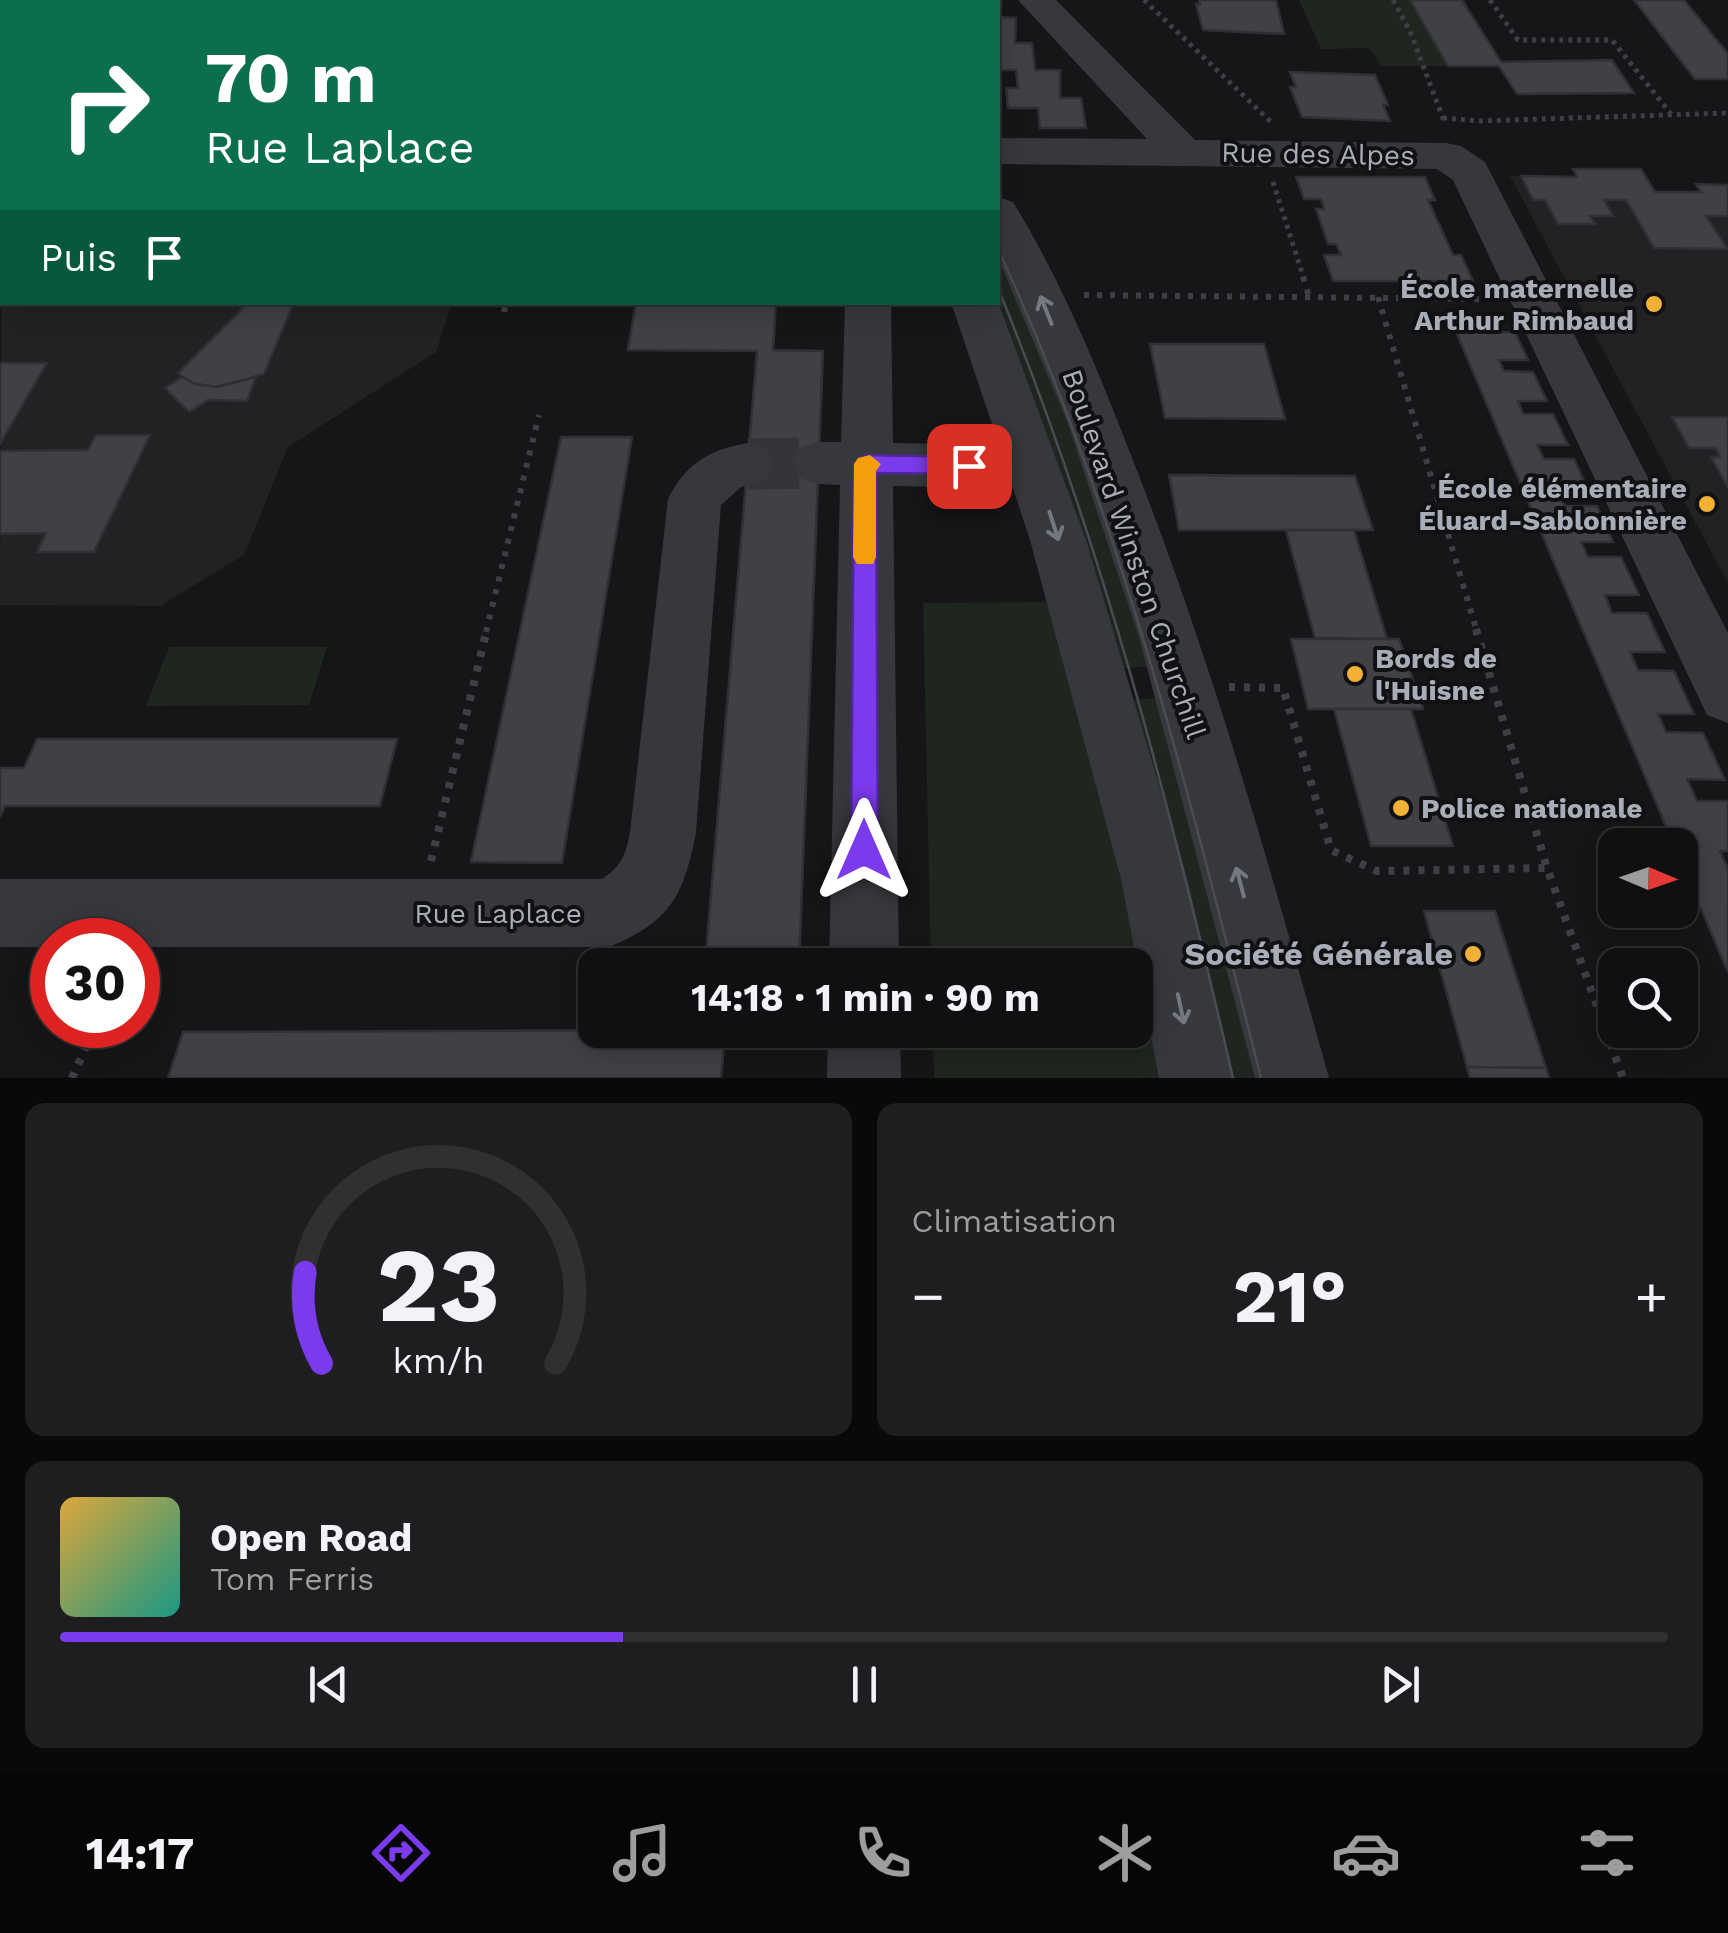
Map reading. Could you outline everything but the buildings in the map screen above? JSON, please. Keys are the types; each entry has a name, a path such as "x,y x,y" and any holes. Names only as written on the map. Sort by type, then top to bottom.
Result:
{"street":[{"path":"1036,0 1183,152"},
{"name":"Rue des Alpes","path":"1000,151 1274,152 1444,137 1470,172 1728,695"},
{"name":"Boulevard Winston Churchill","path":"1000,216 1040,295 1109,468 1183,677 1292,1078"},
{"path":"863,948 842,464 868,305"},
{"path":"975,305 1058,540 1154,879 1196,1078"},
{"name":"Rue Laplace","path":"0,913 609,914 640,897 656,870 663,832 695,499 708,480 723,468 748,464"},
{"path":"842,464 1034,466"},
{"path":"864,1048 864,1078"}],"path":[{"path":"1144,0 1284,134 1274,152 1309,296"},
{"path":"1393,0 1410,30 1444,137 1479,121 1728,113"},
{"path":"1490,0 1518,40 1612,40 1672,115"},
{"path":"1040,295 1533,300"},
{"path":"1378,297 1548,868 1623,1078"},
{"path":"504,312 505,305"},
{"path":"418,913 539,415"},
{"path":"1183,677 1208,687 1283,688 1330,850 1377,871 1548,868"},
{"path":"72,1078 86,1048"}],"shaded area":[{"path":"1299,0 1410,0 1448,66 1381,66 1369,48 1321,49"},
{"name":"École maternelle Arthur Rimbaud","path":"1573,169 1641,169 1656,192 1699,192 1696,184 1728,185 1728,583 1510,176 1576,177"},
{"path":"1000,240 1032,311 1165,665 1113,669 999,305"},
{"path":"1,305 451,305 436,352 288,447 244,555 160,606 0,605"},
{"path":"1051,602 1126,884 1139,948 931,948 923,603"},
{"path":"169,647 327,647 309,705 146,706"},
{"path":"1172,697 1277,1078 1215,1078 1118,701"},
{"path":"1153,1018 1165,1078 934,1078 933,1048 1153,1048"}],"tunnel":[{"path":"748,464 818,463"}],"tram line":[{"path":"1000,254 1081,450 1149,657 1261,1078"},
{"path":"1000,293 1070,482 1132,678 1233,1078"}],"slow traffic":[{"path":"865,557 865,464 870,464"}],"place":[{"name":"École maternelle Arthur Rimbaud","path":"1654,304"},
{"name":"École élémentaire Éluard-Sablonnière","path":"1707,504"},
{"name":"Bords de l'Huisne","path":"1355,674"},
{"name":"Police nationale","path":"1401,808"},
{"name":"Société Générale","path":"1473,954"}],"route":[{"path":"864,850 865,464 969,466"}]}
